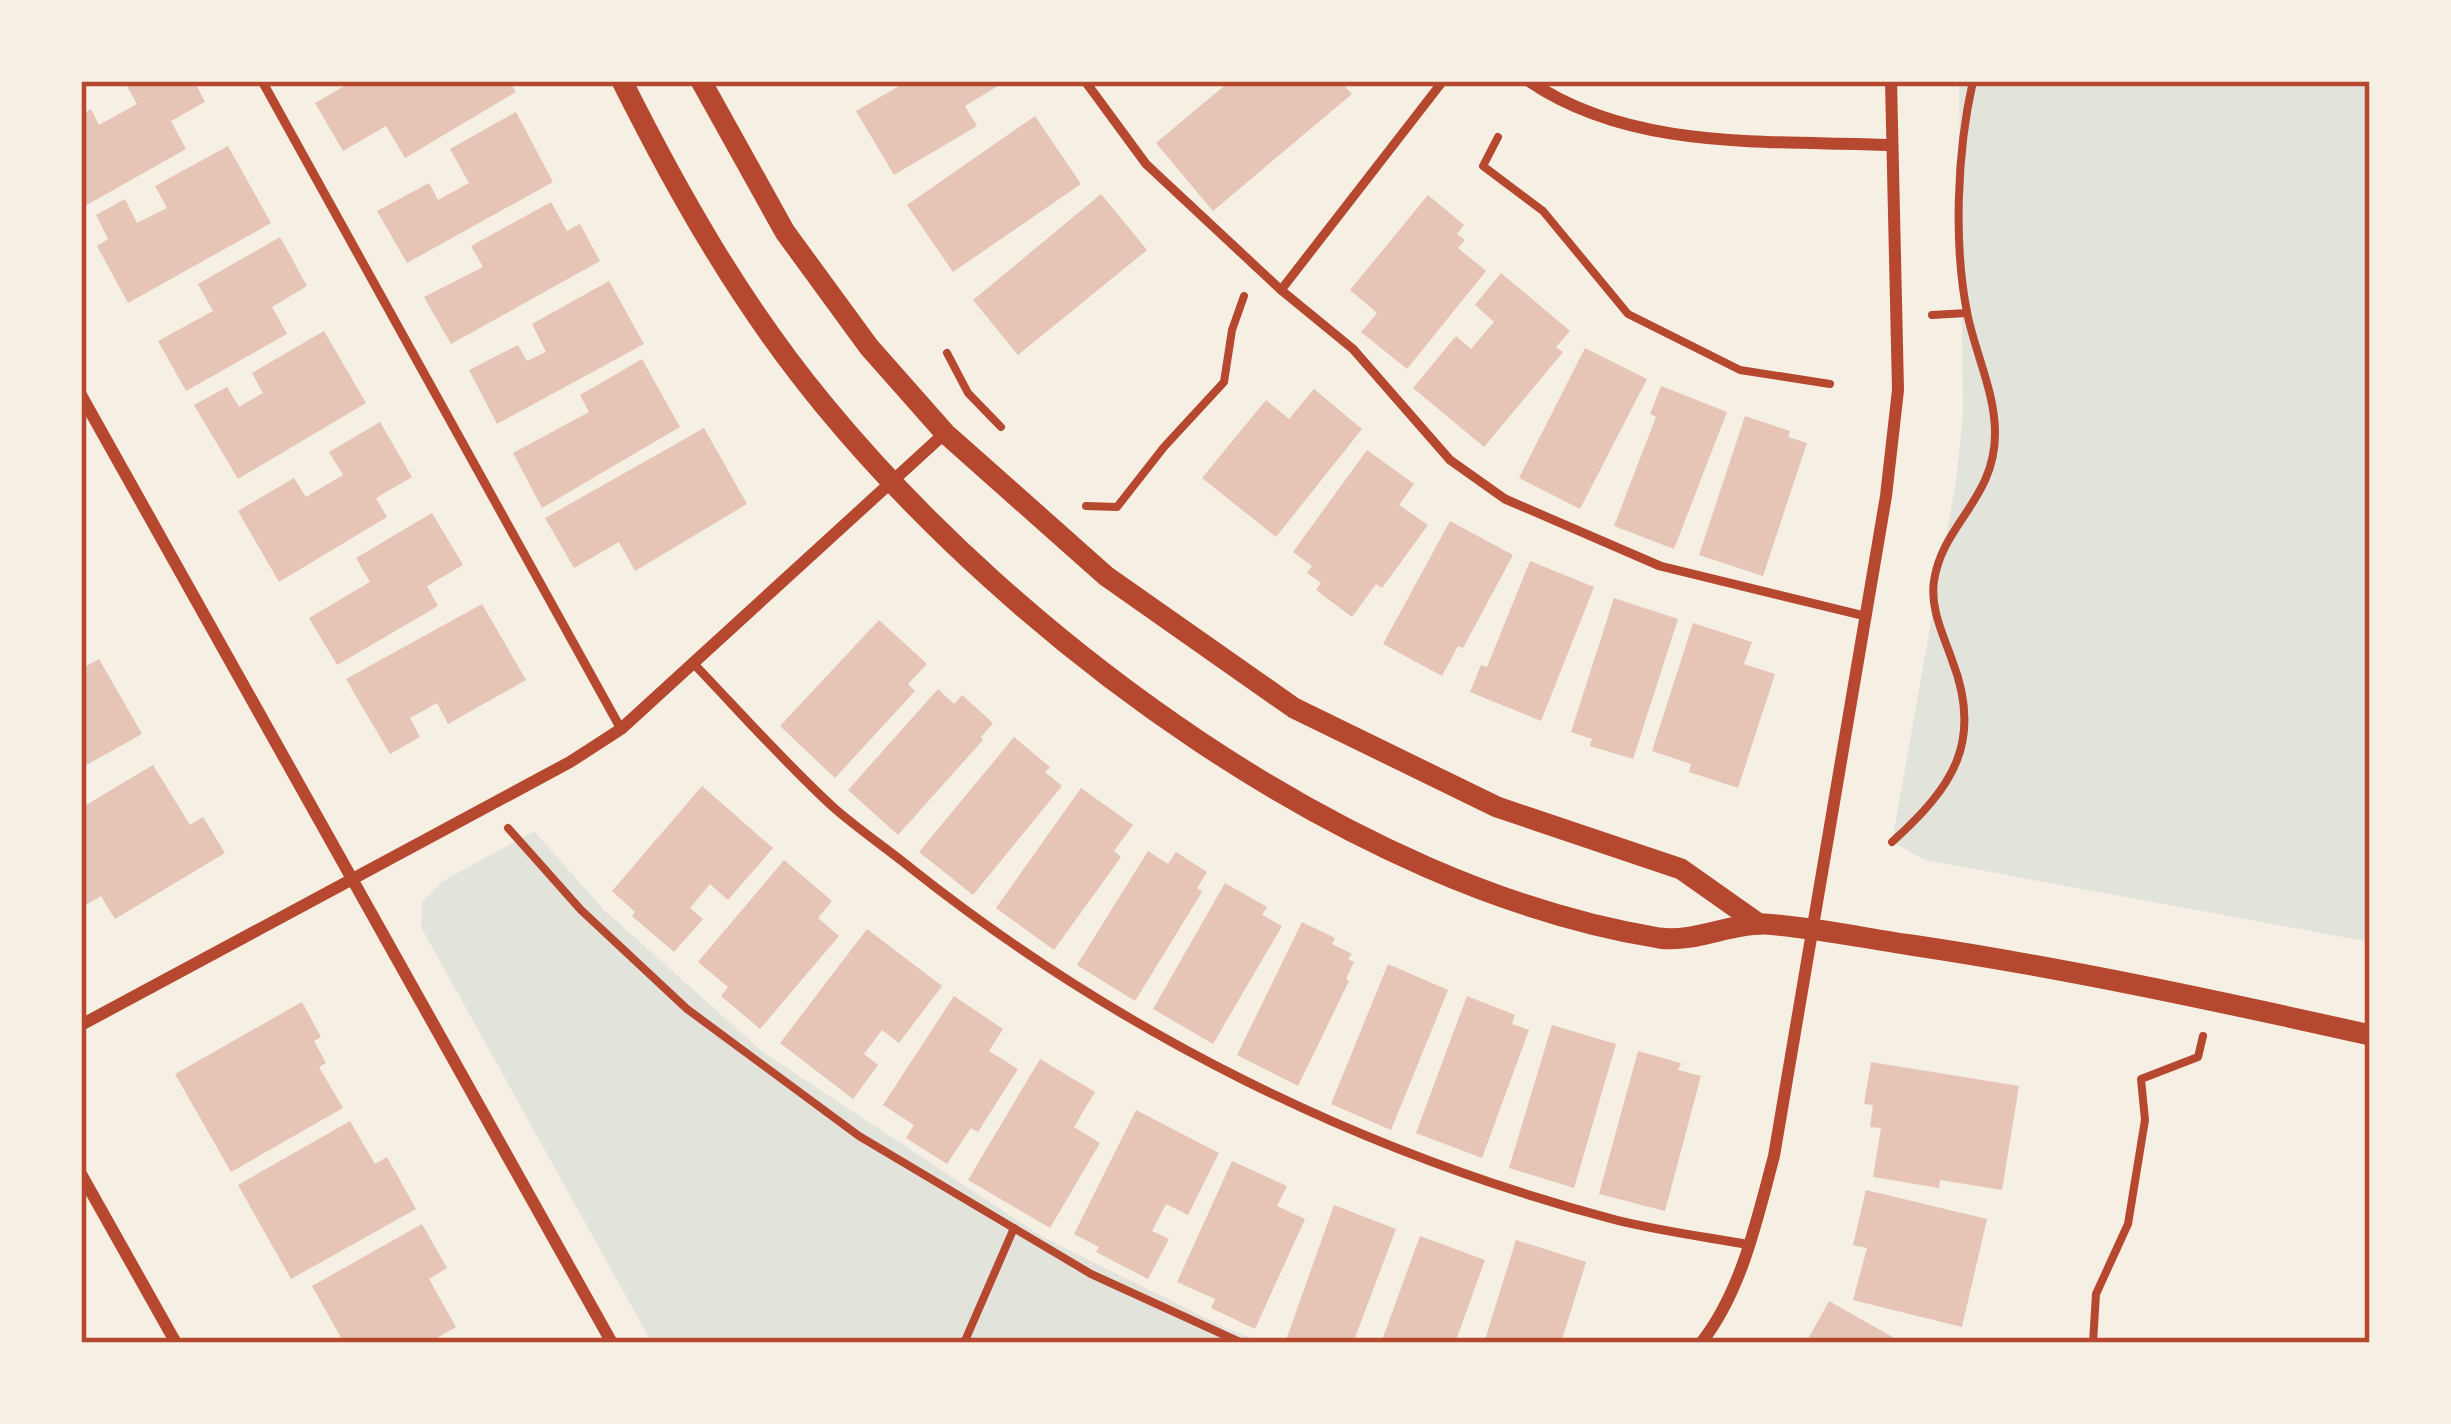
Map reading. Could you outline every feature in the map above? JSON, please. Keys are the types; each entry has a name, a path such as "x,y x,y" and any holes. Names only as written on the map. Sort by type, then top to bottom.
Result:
{"street":[{"path":"622,81 683,199 730,276 822,404 891,481 1015,602 1252,777 1404,857 1540,910 1665,939 1759,924 1960,952 2370,1035"},
{"path":"701,81 784,232 869,347 945,433 1106,576 1294,708 1497,807 1681,869 1759,924"},
{"path":"1529,81 1595,114 1659,133 1890,145"},
{"path":"1701,1343 1750,1245 1774,1156 1886,496 1898,390 1891,81"},
{"path":"81,395 612,1343"},
{"path":"81,1025 489,806 621,729 945,433"},
{"path":"81,1174 176,1343"}],"lane":[{"path":"262,81 621,729"},
{"path":"1085,81 1146,164 1352,349 1450,460 1505,499 1660,566 1865,616"},
{"path":"1281,290 1443,81"},
{"path":"693,663 833,806 974,918 1105,1006 1254,1088 1409,1151 1532,1196 1620,1221 1750,1245"}],"path":[{"path":"1892,842 1944,787 1957,769 1964,745 1964,710 1934,607 1934,579 1947,543 1986,485 1994,452 1993,413 1962,283 1960,178 1973,81"},
{"path":"1498,137 1483,166 1543,211 1628,314 1740,370 1830,384"},
{"path":"1079,505 1117,507 1224,382 1232,330 1256,266"},
{"path":"1932,315 1967,314"},
{"path":"947,353 968,393 1016,441"},
{"path":"489,806 580,910 687,1010 859,1136 1091,1274 1242,1343"},
{"path":"2093,1343 2096,1294 2128,1224 2145,1120 2141,1079 2198,1057 2210,999"},
{"path":"964,1343 1013,1228"}],"shaded area":[{"path":"1959,81 2370,81 2370,942 1925,860 1892,842 1956,481 1963,414"},
{"path":"534,831 603,909 764,1053 1041,1236 1228,1329 1266,1343 652,1343 421,927 422,902 443,881"}],"building":[{"path":"124,81 194,81 205,102 171,121 186,149 85,206 81,199 81,115 91,109 99,125 137,104"},
{"path":"353,81 509,81 516,92 405,158 386,126 343,151 315,103"},
{"path":"908,81 1006,81 965,106 977,126 894,175 856,111"},
{"path":"1230,81 1340,81 1352,94 1213,211 1156,143"},
{"path":"516,112 553,182 407,263 377,211 429,183 438,200 469,183 450,149"},
{"path":"1035,116 1081,184 953,272 907,205"},
{"path":"228,146 271,223 128,303 97,246 108,239 96,215 125,199 137,223 167,208 155,186"},
{"path":"1101,194 1147,250 1018,355 973,300"},
{"path":"1428,195 1464,225 1457,234 1465,240 1458,248 1486,271 1407,369 1361,332 1377,313 1350,290"},
{"path":"551,202 567,231 580,224 600,261 451,344 424,297 483,267 471,246"},
{"path":"280,237 307,286 272,307 287,334 186,391 158,341 213,311 198,284"},
{"path":"1501,273 1570,331 1556,347 1563,352 1484,447 1413,388 1456,336 1471,349 1494,322 1475,305"},
{"path":"609,281 644,344 497,424 469,370 518,345 527,361 546,352 532,324"},
{"path":"324,331 366,403 238,479 194,405 227,387 239,407 263,393 252,373"},
{"path":"1585,348 1647,379 1580,509 1519,478"},
{"path":"642,359 680,427 542,508 513,453 589,412 580,395"},
{"path":"1661,386 1727,412 1674,549 1614,526 1656,417 1650,414"},
{"path":"1314,389 1362,429 1276,537 1202,478 1266,400 1289,419"},
{"path":"1745,416 1790,431 1788,437 1807,443 1763,576 1699,555"},
{"path":"380,422 412,477 376,498 387,517 279,582 238,511 294,478 306,497 343,475 329,452"},
{"path":"704,428 747,504 635,571 619,542 574,568 545,518"},
{"path":"1367,450 1414,484 1399,505 1428,525 1382,588 1376,584 1352,617 1316,590 1321,583 1307,573 1312,566 1293,552"},
{"path":"432,513 463,565 427,586 438,606 337,665 309,618 370,582 356,558"},
{"path":"1450,521 1513,555 1463,648 1458,646 1442,676 1383,644"},
{"path":"1530,561 1594,587 1541,721 1470,692 1481,665 1487,667"},
{"path":"1614,598 1678,619 1633,759 1590,746 1592,739 1571,732"},
{"path":"482,604 526,680 448,724 437,703 410,718 420,737 390,754 346,679"},
{"path":"879,620 927,664 908,684 915,691 835,778 780,726"},
{"path":"1693,623 1752,642 1744,664 1775,674 1738,788 1689,772 1691,764 1652,751"},
{"path":"99,659 142,734 81,768 81,669"},
{"path":"938,689 954,704 962,695 993,723 898,835 848,790"},
{"path":"1014,737 1050,767 1045,772 1062,786 973,895 919,852"},
{"path":"153,765 190,825 203,817 225,853 115,919 101,896 81,908 81,808"},
{"path":"702,786 773,848 728,900 710,884 690,908 703,919 674,952 632,916 635,912 612,891"},
{"path":"1081,788 1133,825 1114,851 1121,857 1054,950 996,908"},
{"path":"1148,851 1168,864 1176,852 1207,872 1197,888 1202,892 1135,1001 1077,965"},
{"path":"784,860 832,901 818,918 839,936 760,1029 721,996 728,987 698,962"},
{"path":"1225,883 1267,907 1262,915 1282,926 1213,1044 1153,1009"},
{"path":"1302,922 1335,938 1332,944 1352,954 1348,959 1354,962 1298,1086 1237,1055"},
{"path":"867,929 942,986 899,1043 882,1030 864,1054 878,1065 853,1099 780,1043"},
{"path":"1388,964 1448,990 1391,1130 1331,1104"},
{"path":"954,996 1003,1029 989,1051 1018,1069 978,1132 971,1128 947,1164 906,1138 914,1125 883,1105"},
{"path":"1467,996 1515,1015 1512,1024 1529,1030 1482,1158 1416,1133"},
{"path":"302,1002 321,1037 314,1041 326,1063 319,1067 343,1108 231,1172 175,1074"},
{"path":"1552,1025 1616,1044 1574,1188 1509,1168"},
{"path":"1638,1051 1681,1063 1678,1070 1701,1076 1665,1211 1599,1194"},
{"path":"1040,1059 1095,1092 1074,1127 1100,1143 1050,1228 968,1180"},
{"path":"1871,1062 2019,1086 2002,1190 1940,1180 1939,1188 1873,1177 1881,1128 1870,1127 1873,1105 1864,1104"},
{"path":"1136,1110 1219,1153 1188,1215 1166,1204 1152,1231 1169,1239 1148,1279 1096,1252 1099,1247 1074,1234"},
{"path":"350,1121 375,1164 387,1157 416,1209 291,1279 238,1185"},
{"path":"1232,1161 1287,1186 1277,1206 1305,1219 1255,1329 1211,1308 1215,1299 1177,1282"},
{"path":"1866,1190 1987,1219 1962,1327 1853,1300 1867,1248 1853,1245"},
{"path":"1334,1205 1396,1229 1353,1343 1285,1343"},
{"path":"422,1224 447,1268 429,1279 456,1327 428,1343 344,1343 312,1286"},
{"path":"1420,1236 1485,1260 1455,1343 1381,1343"},
{"path":"1516,1240 1586,1262 1561,1343 1484,1343"},
{"path":"1829,1301 1903,1343 1814,1343 1808,1339"}]}
